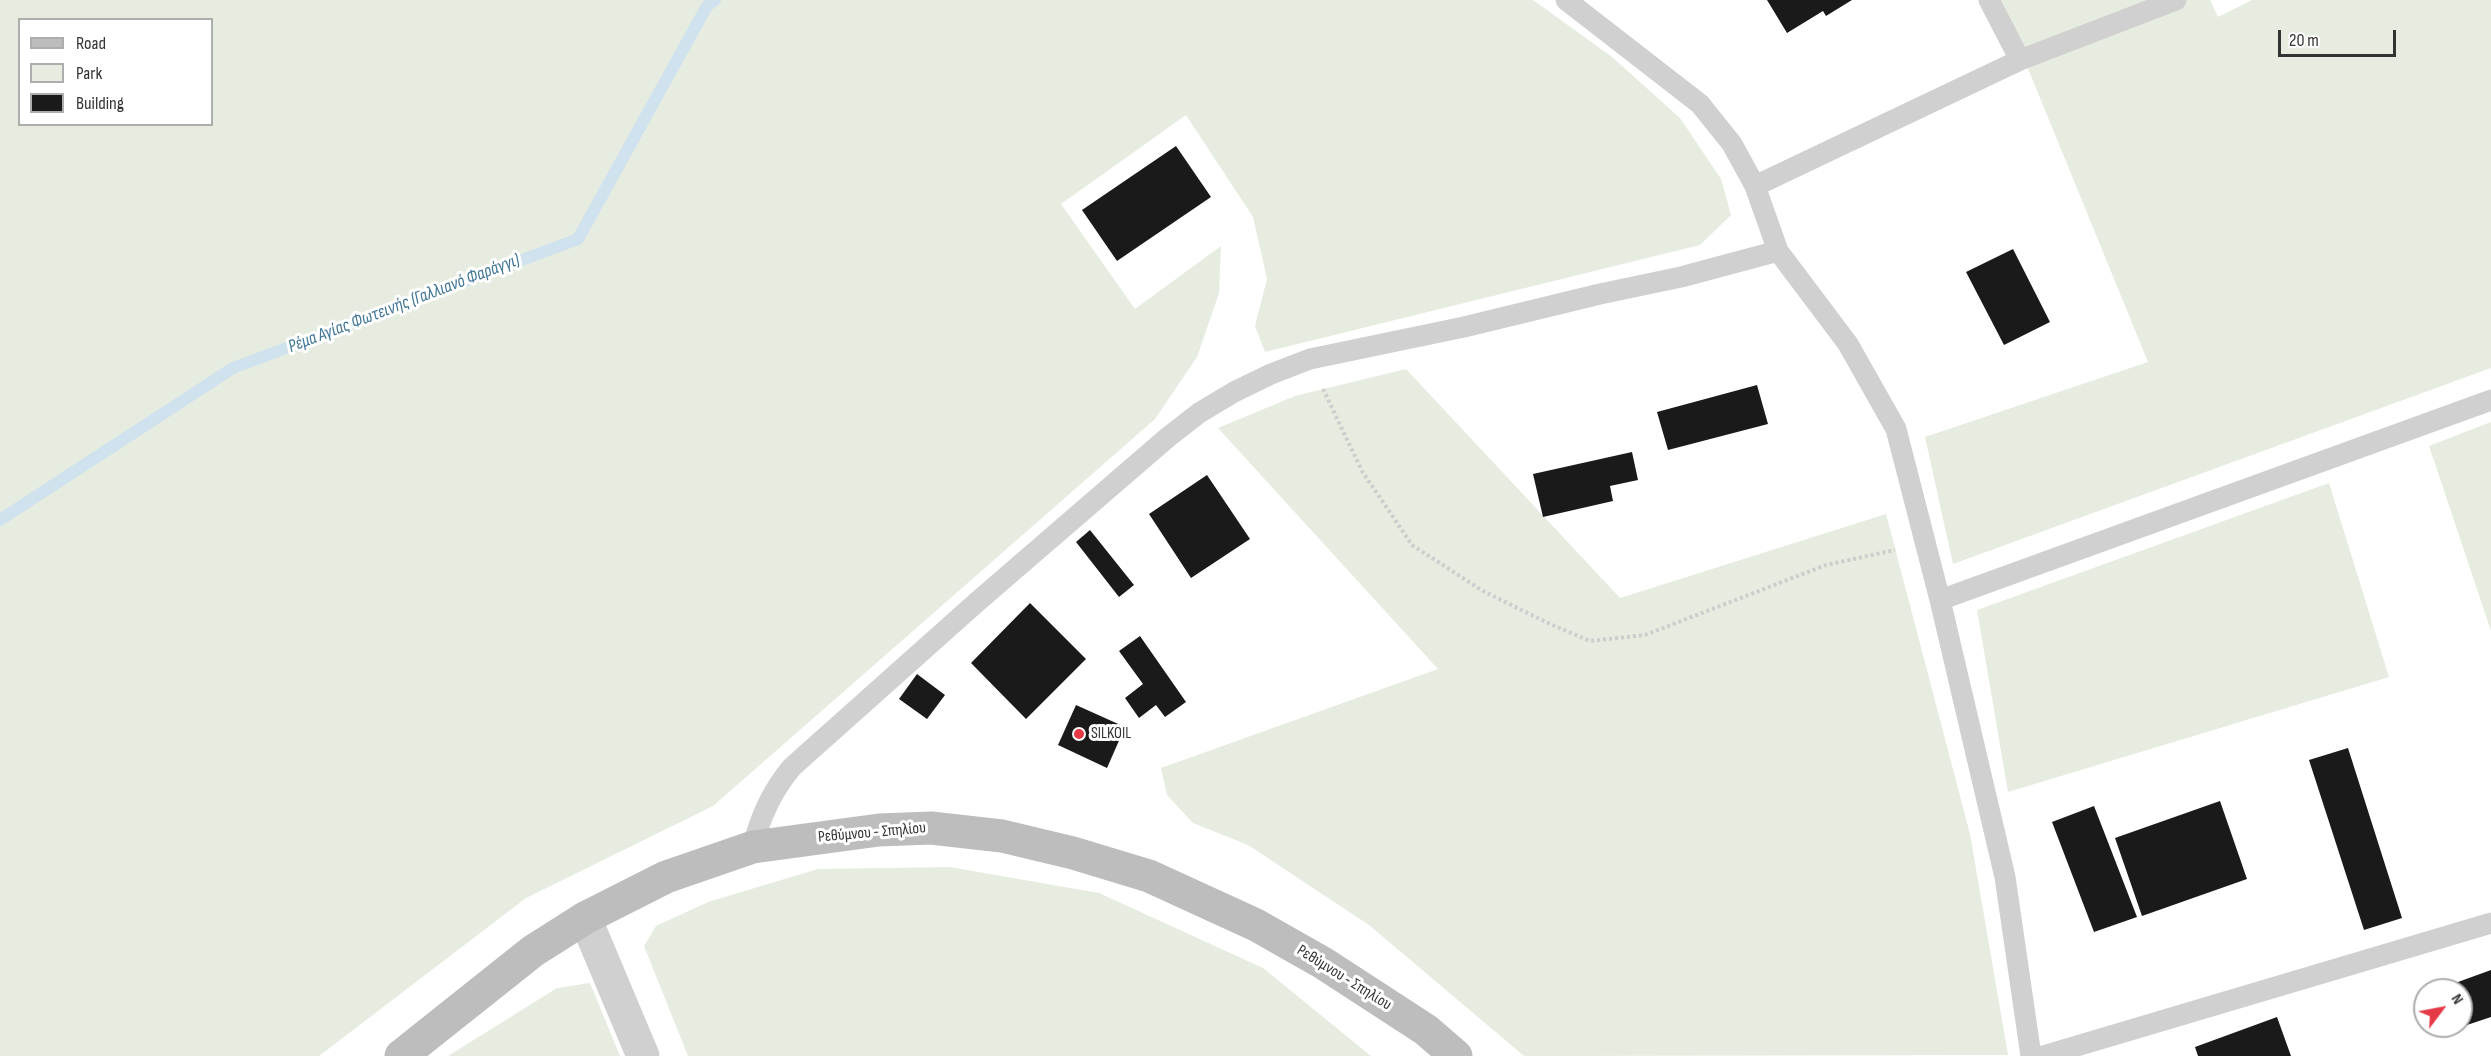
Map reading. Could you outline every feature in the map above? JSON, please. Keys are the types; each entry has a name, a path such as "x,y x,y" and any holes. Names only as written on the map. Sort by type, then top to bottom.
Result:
{"main road":[{"name":"Ρεθύμνου - Σπηλίου","path":"402,1056 533,951 585,918 666,877 753,847 879,830 931,828 1002,836 1073,853 1149,876 1256,925 1323,963 1426,1030 1456,1056"}],"street":[{"path":"585,918 643,1056"}],"lane":[{"path":"1566,0 1700,104 1732,144 1755,186 1778,251 1848,344 1896,429 1940,600 2005,877 2031,1056"},
{"path":"1989,0 2020,60"},
{"path":"1755,186 2020,60 2176,0"},
{"path":"753,847 759,822 770,798 792,767 976,602 1199,413 1234,392 1261,378 1310,360 1681,277 1778,251"},
{"path":"1940,600 2491,400"},
{"path":"2043,1056 2491,922"}],"path":[{"path":"1310,360 1362,471 1412,545 1483,591 1590,641 1645,635 1826,565 1925,543"}],"green space":[{"path":"0,0 1533,0 1612,57 1680,118 1721,179 1731,215 1700,245 1265,352 1255,326 1267,279 1253,217 1186,115 1061,204 1135,309 1221,246 1219,293 1197,357 1155,419 713,806 526,898 319,1056 0,1056"},
{"path":"2000,0 2210,0 2218,17 2252,0 2491,0 2491,368 1953,564 1925,437 2148,362"},
{"path":"1406,369 1620,598 1886,514 1970,834 2008,1055 1524,1056 1369,925 1248,845 1193,823 1167,795 1161,768 1438,669 1218,428 1295,396"},
{"path":"2491,422 2491,631 2429,446"},
{"path":"2329,483 2389,677 2008,792 1977,610"},
{"path":"950,867 1099,893 1263,968 1371,1056 688,1056 644,946 656,926 708,902 818,869"},
{"path":"590,983 620,1056 448,1056 557,988"}],"building":[{"path":"1767,0 1852,0 1826,16 1823,11 1787,33"},
{"path":"1176,146 1211,197 1117,261 1082,210"},
{"path":"2013,249 2050,322 2004,345 1966,272"},
{"path":"1757,385 1768,424 1668,450 1657,412"},
{"path":"1632,452 1638,480 1610,486 1613,501 1543,517 1533,474"},
{"path":"1207,475 1250,539 1191,578 1149,514"},
{"path":"1090,530 1134,585 1119,597 1076,542"},
{"path":"1030,603 1086,659 1026,719 971,663"},
{"path":"1140,636 1186,702 1165,717 1156,705 1139,718 1125,698 1143,684 1119,651"},
{"path":"917,674 945,695 927,719 899,699"},
{"path":"1076,705 1125,727 1107,768 1058,745"},
{"path":"2348,748 2402,918 2364,930 2309,760"},
{"path":"2220,801 2247,879 2142,916 2115,838"},
{"path":"2094,806 2137,917 2094,932 2052,822"},
{"path":"2491,970 2491,1017 2473,1023 2473,978 2469,978"},
{"path":"2277,1017 2291,1056 2198,1056 2195,1047"}],"waterway":[{"name":"Ρέμα Αγίας Φωτεινής (Γαλλιανό Φαράγγι)","path":"0,520 233,368 578,239 707,6 715,0"}],"place":[{"name":"SILKOIL","path":"1079,734"}]}
